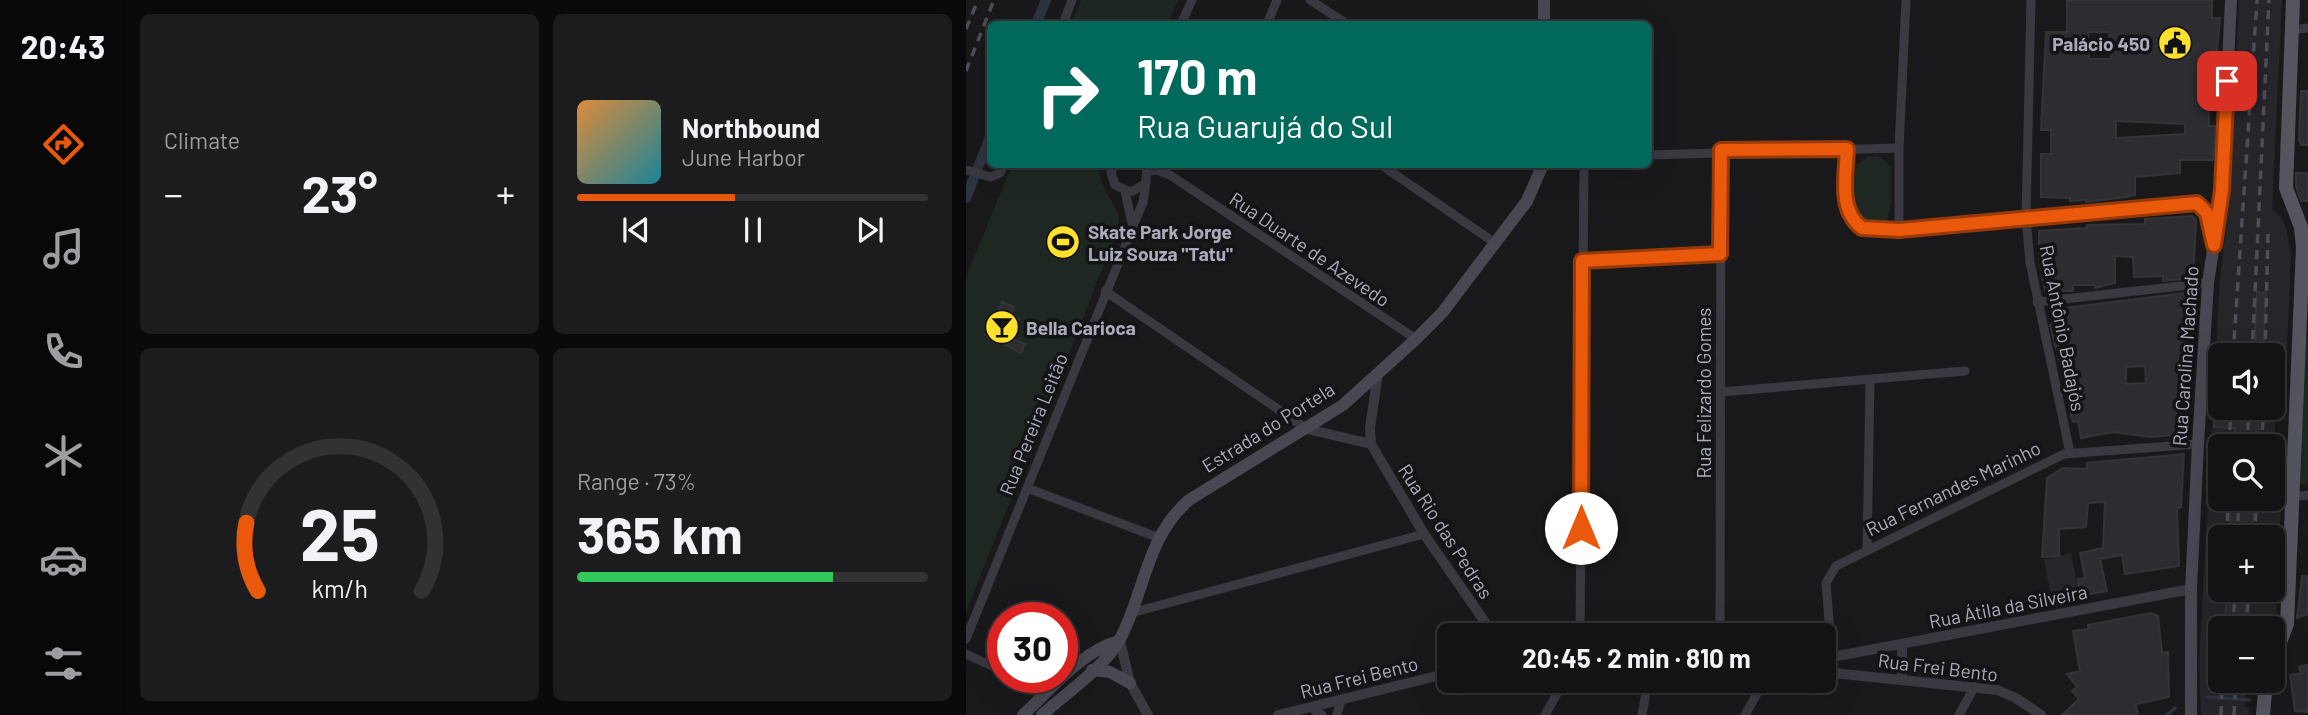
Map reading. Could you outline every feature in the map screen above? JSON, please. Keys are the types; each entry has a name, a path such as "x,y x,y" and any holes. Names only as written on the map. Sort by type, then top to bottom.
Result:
{"main road":[{"path":"1544,0 1544,21"},
{"name":"Rua Carolina Machado","path":"2192,715 2191,589 2198,444 2208,283 2222,190 2231,0"},
{"path":"2285,629 2303,327 2301,211 2287,199 2285,175 2293,0"},
{"name":"Estrada do Portela","path":"1042,715 1092,670 1119,641 1157,537 1168,519 1189,500 1343,405 1416,339 1442,313 1527,201 1544,168"},
{"path":"1078,667 1098,650 1119,641"},
{"path":"1092,670 1110,672 1130,683"},
{"path":"1023,715 1047,693"},
{"path":"2263,715 2265,693"}],"street":[{"path":"1064,21 1072,0"},
{"path":"1182,21 1192,0"},
{"path":"1268,21 1277,0"},
{"path":"1310,0 1343,21"},
{"path":"1899,230 1899,148 1906,0"},
{"name":"Rua Antônio Badajós","path":"2031,0 2026,218 2037,302 2070,453"},
{"path":"2291,30 2308,28"},
{"path":"1652,155 1721,150 1899,148"},
{"path":"1847,149 1845,190 1850,217 1862,228 1899,230 2197,203 2207,213 2214,245"},
{"name":"Rua Felizardo Gomes","path":"1720,623 1721,150"},
{"path":"966,170 991,177 1000,173 1002,168"},
{"path":"1114,168 1112,180 1125,191 1132,223"},
{"name":"Rua Pereira Leitão","path":"966,639 1132,223 1143,202 1148,168"},
{"name":"Rua Duarte de Azevedo","path":"1148,168 1170,174 1416,339"},
{"path":"1386,168 1494,243"},
{"path":"1580,623 1584,168"},
{"path":"1125,191 1137,191 1146,183"},
{"path":"1582,261 1720,254"},
{"path":"2037,302 2208,283"},
{"path":"1105,291 1307,429 1371,444 1370,428 1378,373"},
{"path":"1721,392 1965,371"},
{"path":"1867,550 1870,380"},
{"name":"Rua Rio das Pedras","path":"1371,444 1424,534 1486,623"},
{"name":"Rua Fernandes Marinho","path":"1829,623 1826,583 1836,566 1867,550 2070,453 2198,444"},
{"path":"1027,488 1157,537"},
{"path":"2292,497 2308,495"},
{"path":"1131,613 1424,534"},
{"name":"Rua Átila da Silveira","path":"1836,656 2191,589"},
{"path":"1119,641 1130,683 1149,714"},
{"path":"1902,644 1902,679"},
{"path":"966,654 987,664"},
{"name":"Rua Frei Bento","path":"1836,674 1975,686 2017,698 2041,715"},
{"name":"Rua Frei Bento","path":"1278,715 1437,676"},
{"path":"1959,715 1975,686"},
{"path":"1545,715 1557,693"},
{"path":"1642,715 1646,693"},
{"path":"1745,715 1757,693"},
{"path":"1337,715 1341,700"},
{"path":"1310,707 1322,715"}],"shaded area":[{"path":"1081,0 1178,0 1169,21 1072,21"},
{"path":"2239,0 2282,0 2272,209 2281,217 2286,228 2291,253 2285,395 2285,343 2216,343 2220,277 2231,189"},
{"path":"1868,156 1878,156 1891,166 1891,203 1887,221 1873,226 1861,223 1854,216 1854,167"},
{"path":"1011,168 1100,168 1101,182 1116,210 1119,227 966,612 966,277"},
{"path":"2308,337 2308,485 2299,484"},
{"path":"2212,420 2275,420 2275,434 2211,434"},
{"path":"2208,497 2208,511 2281,511 2280,525 2208,525 2208,602 2277,602 2276,616 2208,616 2208,693 2250,693 2246,694 2245,707 2249,707 2249,715 2201,715 2199,662"},
{"path":"2071,553 2080,598 2053,606 2044,560"}],"building":[{"path":"2067,0 2212,0 2212,18 2220,18 2215,70 2218,70 2218,87 2208,86 2209,126 2216,126 2213,160 2180,160 2180,173 2135,177 2135,195 2126,197 2086,202 2070,201 2070,198 2041,197 2041,154 2051,154 2051,130 2041,130 2046,32 2067,32","holes":["2088,32 2109,32 2111,59 2089,59","2116,121 2185,124 2185,134 2116,138"]},
{"path":"2301,91 2308,91 2308,145 2301,145 2299,139"},
{"path":"2296,173 2308,173 2308,201 2301,201 2296,186"},
{"path":"2192,216 2196,220 2193,278 2163,281 2163,276 2134,277 2133,257 2115,256 2115,283 2095,288 2095,285 2073,285 2073,291 2045,291 2039,257 2039,231 2087,228 2087,225 2145,224 2145,219"},
{"path":"2194,292 2187,434 2150,437 2113,432 2081,438 2078,421 2073,422 2069,408 2074,407 2067,373 2063,374 2050,325 2058,321 2056,309","holes":["2145,366 2146,383 2126,384 2126,367"]},
{"path":"2257,292 2266,293 2264,343 2255,343"},
{"name":"Bella Carioca","path":"1002,302 1014,307 1011,315 1019,319 1011,338 1025,344 1021,353 985,335"},
{"path":"2214,420 2259,420 2258,434 2235,434 2235,428 2214,427"},
{"path":"2184,454 2181,507 2177,508 2179,566 2125,574 2122,555 2100,559 2107,591 2080,596 2078,579 2085,578 2080,553 2103,548 2105,502 2088,503 2086,527 2059,529 2059,556 2042,557 2047,478 2063,468 2087,469 2087,463"},
{"path":"2230,511 2253,511 2253,525 2230,525"},
{"path":"2302,576 2308,576 2308,614 2297,618"},
{"path":"2226,602 2249,602 2248,616 2225,616"},
{"path":"2151,613 2158,616 2162,653 2168,652 2169,697 2136,704 2138,715 2062,715 2079,699 2072,691 2077,687 2067,674 2080,671 2073,631 2088,629 2088,625"},
{"path":"2308,664 2308,712 2295,711 2290,675 2301,673 2299,667"}],"waterway":[{"path":"1037,21 1046,0"},
{"path":"966,198 987,145"},
{"path":"2208,697 2249,700"},
{"path":"2167,715 2175,708"}],"railway":[{"path":"966,29 978,0"},
{"path":"966,71 994,0"},
{"path":"2234,343 2257,0"},
{"path":"2253,343 2269,0"},
{"path":"2265,343 2268,234"},
{"path":"2230,420 2230,434"},
{"path":"2248,420 2248,434"},
{"path":"2262,434 2263,420"},
{"path":"2227,525 2228,511"},
{"path":"2238,511 2238,525"},
{"path":"2255,525 2256,511"},
{"path":"2234,602 2234,616"},
{"path":"2247,616 2248,602"},
{"path":"2221,715 2222,693"},
{"path":"2234,715 2235,693"}],"place":[{"name":"Palácio 450","path":"2175,43"},
{"name":"Skate Park Jorge Luiz Souza \"Tatu\"","path":"1063,242"},
{"name":"Bella Carioca","path":"1002,327"}],"route":[{"path":"1581,528 1582,261 1720,254 1721,150 1847,149 1845,190 1850,217 1862,228 1876,231 2197,203 2207,213 2214,245 2222,190 2227,81"}]}
